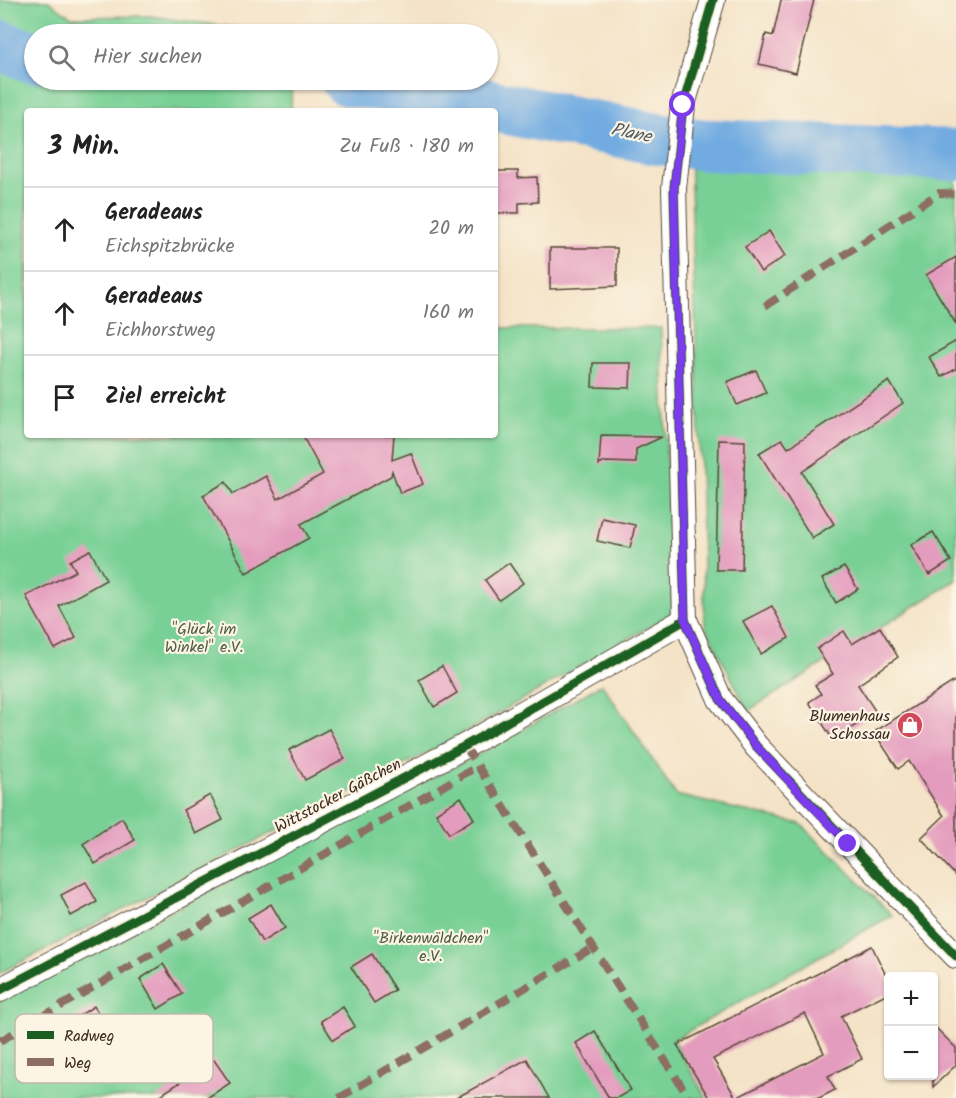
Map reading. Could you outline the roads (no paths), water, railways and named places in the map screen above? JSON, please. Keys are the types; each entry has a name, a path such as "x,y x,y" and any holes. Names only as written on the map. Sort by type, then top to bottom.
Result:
{"street":[{"path":"713,0 683,105 674,188 685,620 720,699 756,746 956,956"},
{"name":"Wittstocker Gäßchen","path":"0,990 465,746 685,620"}],"waterway":[{"name":"Plane","path":"0,46 24,54"},
{"name":"Plane","path":"414,90 657,139 706,145 956,155"}],"place":[{"name":"Blumenhaus Schossau","path":"910,725"}],"park label":[{"name":"\"Glück im Winkel\" e.V.","path":"204,638"},
{"name":"\"Birkenwäldchen\" e.V.","path":"431,947"}]}
